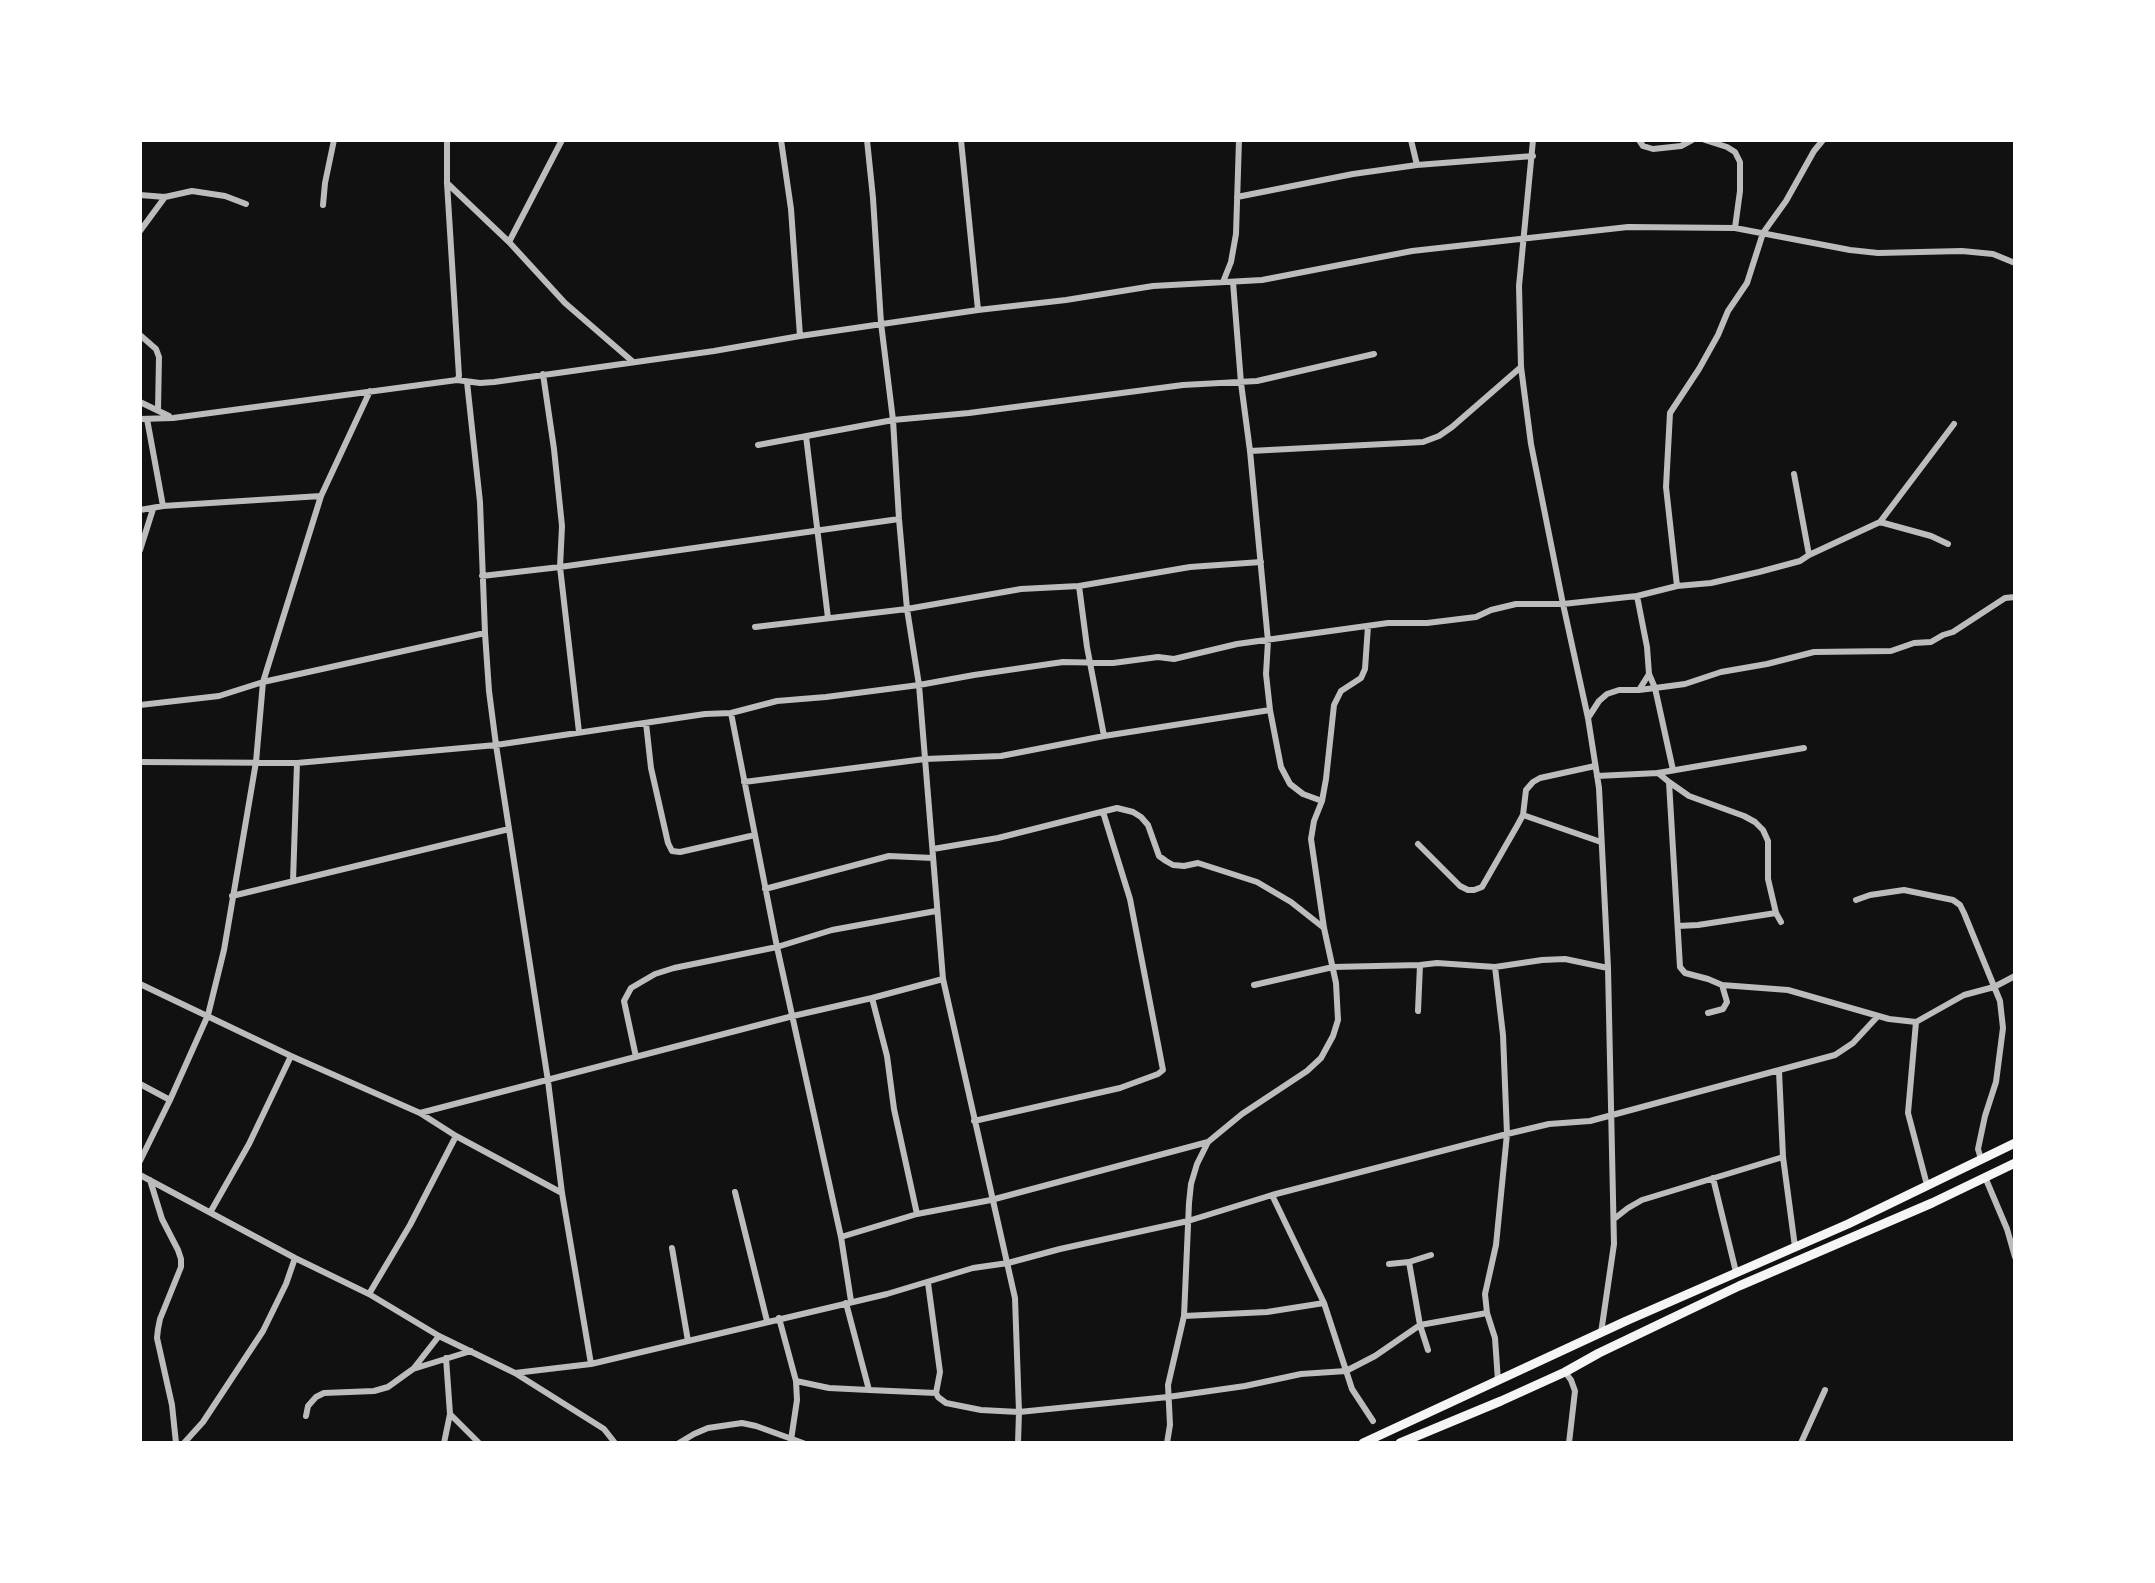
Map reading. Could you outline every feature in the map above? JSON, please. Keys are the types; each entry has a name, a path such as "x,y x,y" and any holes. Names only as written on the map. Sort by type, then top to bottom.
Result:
{"main road":[{"path":"1363,1443 1848,1224 2015,1143"},
{"path":"1400,1443 1565,1372 1727,1292 1905,1215 2015,1163"}],"street":[{"path":"323,205 334,140"},
{"path":"447,140 457,380"},
{"path":"509,242 562,140"},
{"path":"781,140 791,209 800,336"},
{"path":"867,140 907,609 919,685 943,979 1015,1298 1018,1443"},
{"path":"961,140 978,310"},
{"path":"1223,282 1236,234 1239,140"},
{"path":"1411,140 1417,165"},
{"path":"1533,140 1519,286 1521,367 1531,444 1588,718 1597,776 1601,842 1608,968 1614,1219 1614,1244 1601,1333"},
{"path":"1639,140 1643,146 1653,149 1681,146 1692,140"},
{"path":"1705,140 1735,152 1740,162 1735,228"},
{"path":"1677,586 1666,487 1670,413 1699,369 1728,311 1747,283 1763,233 1823,140"},
{"path":"1237,197 1417,165 1533,156"},
{"path":"447,183 509,242 565,303 632,361"},
{"path":"140,195 165,197 192,191 225,196 246,204"},
{"path":"140,231 165,197"},
{"path":"163,506 144,419 173,418 457,380 494,382 714,351 881,323 1153,286 1262,280 1387,255 1522,237 1628,227 1735,228 1850,250 1878,253 1962,251 1993,254 2015,263"},
{"path":"1233,282 1268,641 1266,674 1270,710 1281,767 1290,784 1303,794 1322,801"},
{"path":"140,335 156,349 159,357 158,410"},
{"path":"758,445 893,420 1183,385 1269,379 1374,354"},
{"path":"1250,451 1423,442 1452,427 1521,367"},
{"path":"543,374 562,526 560,567 579,732"},
{"path":"467,382 480,502 489,691 562,1193 591,1364"},
{"path":"140,1161 208,1015 224,950 256,762 263,682 321,496 370,391"},
{"path":"140,402 173,418"},
{"path":"140,762 297,763 496,745 705,714 731,713 777,701 919,685 1063,662 1121,662 1158,657 1174,659 1209,649 1388,623 1427,623 1476,617 1516,604 1563,604 1637,596 1677,586 1711,583 1800,561 1880,522 1954,424"},
{"path":"806,436 828,618"},
{"path":"1794,474 1809,555"},
{"path":"140,510 321,496"},
{"path":"140,550 153,509"},
{"path":"482,576 899,519"},
{"path":"1880,522 1948,544"},
{"path":"755,627 907,609 1021,589 1079,586 1190,567 1261,562"},
{"path":"1079,586 1104,736"},
{"path":"1637,596 1649,674 1655,688 1673,770"},
{"path":"1588,718 1599,701 1619,690 1685,684 1721,672 1814,652 1891,651 1914,643 1931,642 1953,632 2005,598 2015,597"},
{"path":"1167,1443 1170,1425 1168,1385 1184,1316 1191,1184 1197,1164 1208,1142 1321,1058 1338,1020 1336,983 1324,928 1311,839 1322,801 1334,705 1341,691 1361,678 1365,669 1368,626"},
{"path":"140,705 219,696 263,682 485,633"},
{"path":"1639,690 1649,674"},
{"path":"744,782 925,759 1001,756 1270,710"},
{"path":"731,713 777,947 841,1237 849,1302 869,1390"},
{"path":"646,723 651,768 672,851 680,852 755,835"},
{"path":"1597,776 1658,773 1804,748"},
{"path":"293,881 297,763"},
{"path":"1418,844 1460,886 1468,890 1482,887 1523,815 1526,790 1533,782 1595,766"},
{"path":"1658,773 1689,796 1744,816 1763,830 1768,841 1768,879 1781,922"},
{"path":"1669,782 1679,961 1685,973 1722,985 1788,990 1878,1016 1916,1022 1964,995 1994,987 2015,976"},
{"path":"765,889 889,856 933,854 1117,808 1141,817 1148,825 1159,856 1166,861 1184,866 1198,863 1257,882 1291,902 1324,928"},
{"path":"974,1121 1120,1088 1163,1070 1130,899 1103,812"},
{"path":"1523,815 1601,842"},
{"path":"232,896 509,829"},
{"path":"1856,900 1904,890 1953,900 1964,913 2000,1001 2003,1028 1996,1082 1978,1149 1981,1159"},
{"path":"636,1057 624,1001 631,988 655,974 777,947 832,930 936,911"},
{"path":"1678,926 1776,913"},
{"path":"1254,985 1333,967 1453,963 1495,967 1565,959 1608,968"},
{"path":"1418,1011 1420,965"},
{"path":"1495,967 1507,1089 1507,1134 1496,1245 1485,1294 1495,1338 1498,1381"},
{"path":"420,1113 943,979"},
{"path":"140,984 420,1113 562,1193"},
{"path":"1708,1013 1723,1009 1727,1002 1722,985"},
{"path":"872,998 887,1056 894,1109 917,1214"},
{"path":"515,1373 591,1364 887,1294 973,1268 1008,1263 1188,1221 1272,1195 1507,1134 1549,1124 1590,1121 1835,1055 1878,1016"},
{"path":"1916,1022 1908,1113 1927,1185"},
{"path":"211,1211 249,1144 291,1056"},
{"path":"1779,1071 1783,1157 1795,1247"},
{"path":"140,1084 170,1100"},
{"path":"369,1294 410,1225 456,1136"},
{"path":"841,1237 917,1214 991,1200 1208,1142"},
{"path":"1614,1219 1642,1200 1783,1157"},
{"path":"140,1175 369,1294 439,1336 515,1373 604,1429 615,1443"},
{"path":"1985,1177 2015,1257"},
{"path":"1713,1178 1736,1272"},
{"path":"150,1180 162,1219 181,1259 181,1267 160,1319 157,1338 172,1405 176,1443"},
{"path":"735,1192 767,1321"},
{"path":"1272,1195 1324,1303 1352,1389 1373,1421"},
{"path":"672,1248 688,1341"},
{"path":"1389,1264 1431,1255"},
{"path":"184,1443 203,1422 263,1331 295,1258"},
{"path":"1409,1262 1420,1325 1428,1350"},
{"path":"928,1283 940,1372 936,1393 941,1401 981,1410 1019,1412 1168,1397 1301,1374 1346,1371 1375,1356 1420,1325 1487,1313"},
{"path":"1184,1316 1267,1312 1324,1303"},
{"path":"779,1318 796,1381 797,1400 791,1440"},
{"path":"306,1416 308,1406 324,1393 374,1391 388,1387 413,1369 439,1336"},
{"path":"413,1369 471,1351"},
{"path":"444,1443 450,1414 446,1358"},
{"path":"1565,1372 1575,1391 1569,1443"},
{"path":"796,1381 829,1388 936,1393"},
{"path":"1801,1443 1825,1390"},
{"path":"450,1414 479,1443"},
{"path":"679,1443 708,1428 742,1423 803,1443"}]}
